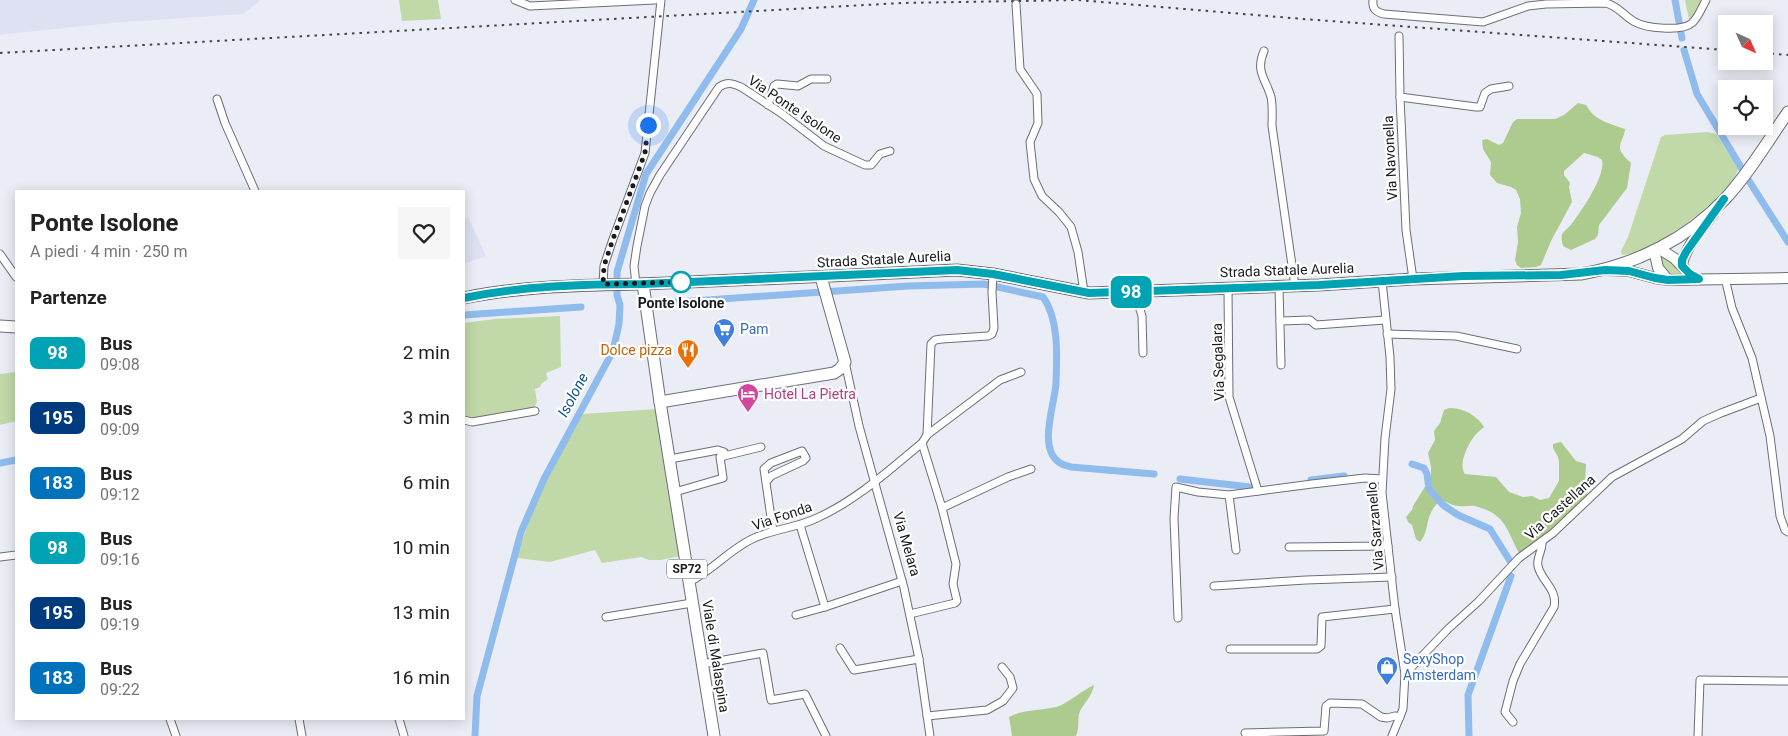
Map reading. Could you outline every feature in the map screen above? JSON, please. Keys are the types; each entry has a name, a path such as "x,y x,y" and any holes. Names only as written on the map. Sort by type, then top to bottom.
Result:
{"main road":[{"name":"Strada Statale Aurelia","path":"1605,270 1656,249 1689,229 1724,199 1740,181 1788,112"},
{"path":"1682,266 1682,260 1686,252 1724,199"},
{"path":"1656,249 1674,258 1690,274 1699,279"},
{"path":"1656,249 1658,268 1668,280"},
{"name":"Strada Statale Aurelia","path":"465,298 519,290 605,284 824,286 957,270 1084,292 1295,286 1413,278 1497,275 1561,275 1605,270 1629,271 1668,280 1788,278"},
{"name":"SP72","path":"637,284 646,304 660,402"},
{"name":"Via Melara","path":"824,286 845,362"},
{"path":"0,326 15,327"},
{"path":"660,402 834,373 845,362"},
{"name":"Viale di Malaspina","path":"660,402 714,736"}],"street":[{"path":"515,0 530,6 654,0"},
{"path":"605,284 604,266 645,153 661,0"},
{"path":"1372,0 1377,12 1384,14 1483,22 1528,6 1606,3 1612,4 1634,22 1642,25 1674,27 1687,26 1692,22 1706,0"},
{"path":"1016,4 1020,69 1037,94 1038,123 1030,142 1034,179 1042,196 1071,227 1078,252 1084,292"},
{"name":"Via Navonella","path":"1399,36 1406,230 1413,278"},
{"path":"1264,51 1260,68 1262,78 1272,99 1272,126 1295,286"},
{"path":"768,105 774,86 778,84 798,86 811,79 827,79"},
{"name":"Via Ponte Isolone","path":"637,284 634,266 636,246 650,194 660,175 719,87 725,84 734,84 808,132 824,146 865,165 871,165 880,154 890,151"},
{"path":"1400,97 1480,107 1485,93 1491,89 1509,86"},
{"path":"217,99 255,190"},
{"path":"0,254 15,276"},
{"path":"927,435 931,344 935,340 988,336 992,334 994,315 993,277"},
{"path":"1725,278 1732,308 1752,358 1770,436 1780,516 1785,530 1788,532"},
{"name":"Via Sarzanello","path":"1382,281 1391,389 1382,493 1395,609 1405,674 1403,709 1392,736"},
{"path":"1279,286 1281,365"},
{"name":"Via Segalara","path":"1228,288 1230,397 1258,490"},
{"path":"1134,292 1142,316 1143,353"},
{"path":"1280,321 1310,320 1316,325 1385,320"},
{"path":"1387,334 1456,336 1517,349"},
{"name":"Via Melara","path":"845,362 849,380 848,384 910,614 919,658 930,736"},
{"name":"Via Fonda","path":"689,582 700,577 727,554 753,538 800,525 833,510 855,497 922,442 927,435 1000,380 1021,372"},
{"path":"834,373 843,377 848,384"},
{"name":"Via Castellana","path":"1405,674 1479,601 1519,558 1542,542 1612,477 1682,438 1703,421 1761,398"},
{"path":"465,420 472,422 535,412"},
{"path":"910,614 957,601 953,584 956,564 942,508 922,442"},
{"path":"675,492 722,478 720,457 761,447"},
{"path":"670,459 718,450 724,452 724,456"},
{"path":"766,482 771,476 803,462 806,458 804,452 802,451 766,466 764,469 773,532"},
{"path":"942,508 1008,477 1031,469"},
{"path":"1178,618 1174,518 1176,487 1229,495 1365,478 1382,478"},
{"path":"1229,495 1236,550"},
{"path":"800,525 825,607"},
{"path":"1513,722 1506,712 1513,681 1520,664 1556,602 1553,591 1538,567 1537,562 1542,542"},
{"path":"1289,547 1388,546"},
{"path":"0,557 15,555"},
{"path":"1214,586 1288,580 1392,577"},
{"path":"796,615 902,581"},
{"path":"606,617 692,603"},
{"path":"1230,650 1317,649 1321,646 1322,617 1395,609"},
{"path":"840,648 854,670 919,658"},
{"path":"702,664 763,653 771,700 805,694 826,736"},
{"path":"927,716 988,710 1003,702 1013,688 1010,677 1002,667"},
{"path":"1698,736 1700,680 1788,681"},
{"path":"1245,733 1324,731 1326,706 1330,703 1362,704 1381,717 1400,717"},
{"path":"170,720 176,736"},
{"path":"299,720 302,736"},
{"path":"398,720 404,736"}],"shaded area":[{"path":"0,0 261,0 243,14 110,23 0,35"},
{"path":"468,217 486,256 465,264 465,218"}],"green space":[{"path":"399,0 438,0 441,19 402,21"},
{"path":"1685,0 1702,0 1690,20 1689,19"},
{"path":"1578,103 1586,105 1594,115 1603,121 1625,129 1620,150 1631,163 1627,188 1599,225 1598,235 1595,239 1571,250 1563,246 1562,234 1586,204 1602,167 1602,160 1584,153 1564,171 1564,175 1570,183 1572,202 1551,241 1541,265 1521,268 1515,260 1518,242 1517,227 1521,213 1520,199 1516,190 1497,183 1490,175 1491,162 1483,149 1482,140 1487,139 1499,145 1503,143 1513,122 1517,119 1555,119 1564,115"},
{"path":"1707,132 1716,134 1738,168 1727,188 1676,231 1647,248 1622,255 1621,251 1628,237 1661,137 1665,135"},
{"path":"1661,254 1678,267 1684,276 1674,276 1662,269 1659,256"},
{"path":"560,316 561,367 546,373 548,379 535,389 537,402 533,409 476,419 467,417 465,416 465,323 495,319"},
{"path":"15,372 15,421 0,425 0,374"},
{"path":"1449,408 1469,413 1478,419 1484,427 1474,436 1466,451 1462,466 1465,474 1496,477 1509,492 1523,497 1532,496 1540,500 1549,498 1559,481 1559,462 1553,444 1561,442 1576,461 1586,464 1585,483 1588,492 1586,497 1544,535 1519,553 1508,530 1493,513 1475,506 1456,506 1443,501 1440,501 1431,512 1420,542 1416,539 1412,525 1406,517 1431,477 1428,453 1435,440 1434,431 1440,423 1444,410"},
{"path":"657,409 681,556 660,560 649,560 641,557 602,563 595,550 550,562 517,558 537,502 582,414"},
{"path":"1094,685 1090,696 1079,713 1076,736 1012,736 1009,717 1026,711 1056,707 1066,703"}],"waterway":[{"name":"Isolone","path":"475,736 477,696 521,532 544,479 613,351 619,324 620,305 617,295 617,272 646,174 741,29 754,0"},
{"path":"1675,0 1682,38"},
{"path":"1684,50 1697,94 1788,242"},
{"path":"650,304 908,286 984,284 1043,297 1052,316 1056,338 1056,383 1048,437 1053,456 1060,463 1071,467 1154,474"},
{"path":"465,315 581,307"},
{"path":"0,463 15,460"},
{"path":"1412,464 1424,468 1427,474 1429,489 1443,505 1458,515 1490,529 1510,561"},
{"path":"1311,480 1344,476"},
{"path":"1180,479 1250,487"},
{"path":"1469,736 1468,695 1511,576"}],"railway":[{"path":"0,53 901,3 1078,0 1303,19 1718,49"},
{"path":"1773,54 1788,55"}],"bus line":[{"name":"98","path":"465,298 485,293 603,284 821,277 957,270 993,274 1089,293 1319,285 1463,276 1561,275 1605,270 1629,271 1668,280 1699,279 1685,270 1682,266 1682,260 1724,199"}],"place":[{"name":"Ponte Isolone","path":"681,282"},
{"name":"Pam","path":"724,348"},
{"name":"Dolce pizza","path":"688,369"},
{"name":"Hotel La Pietra","path":"748,413"},
{"name":"SexyShop Amsterdam","path":"1387,686"}],"route":[{"path":"648,125 645,153 604,266 603,284 681,282"}]}
